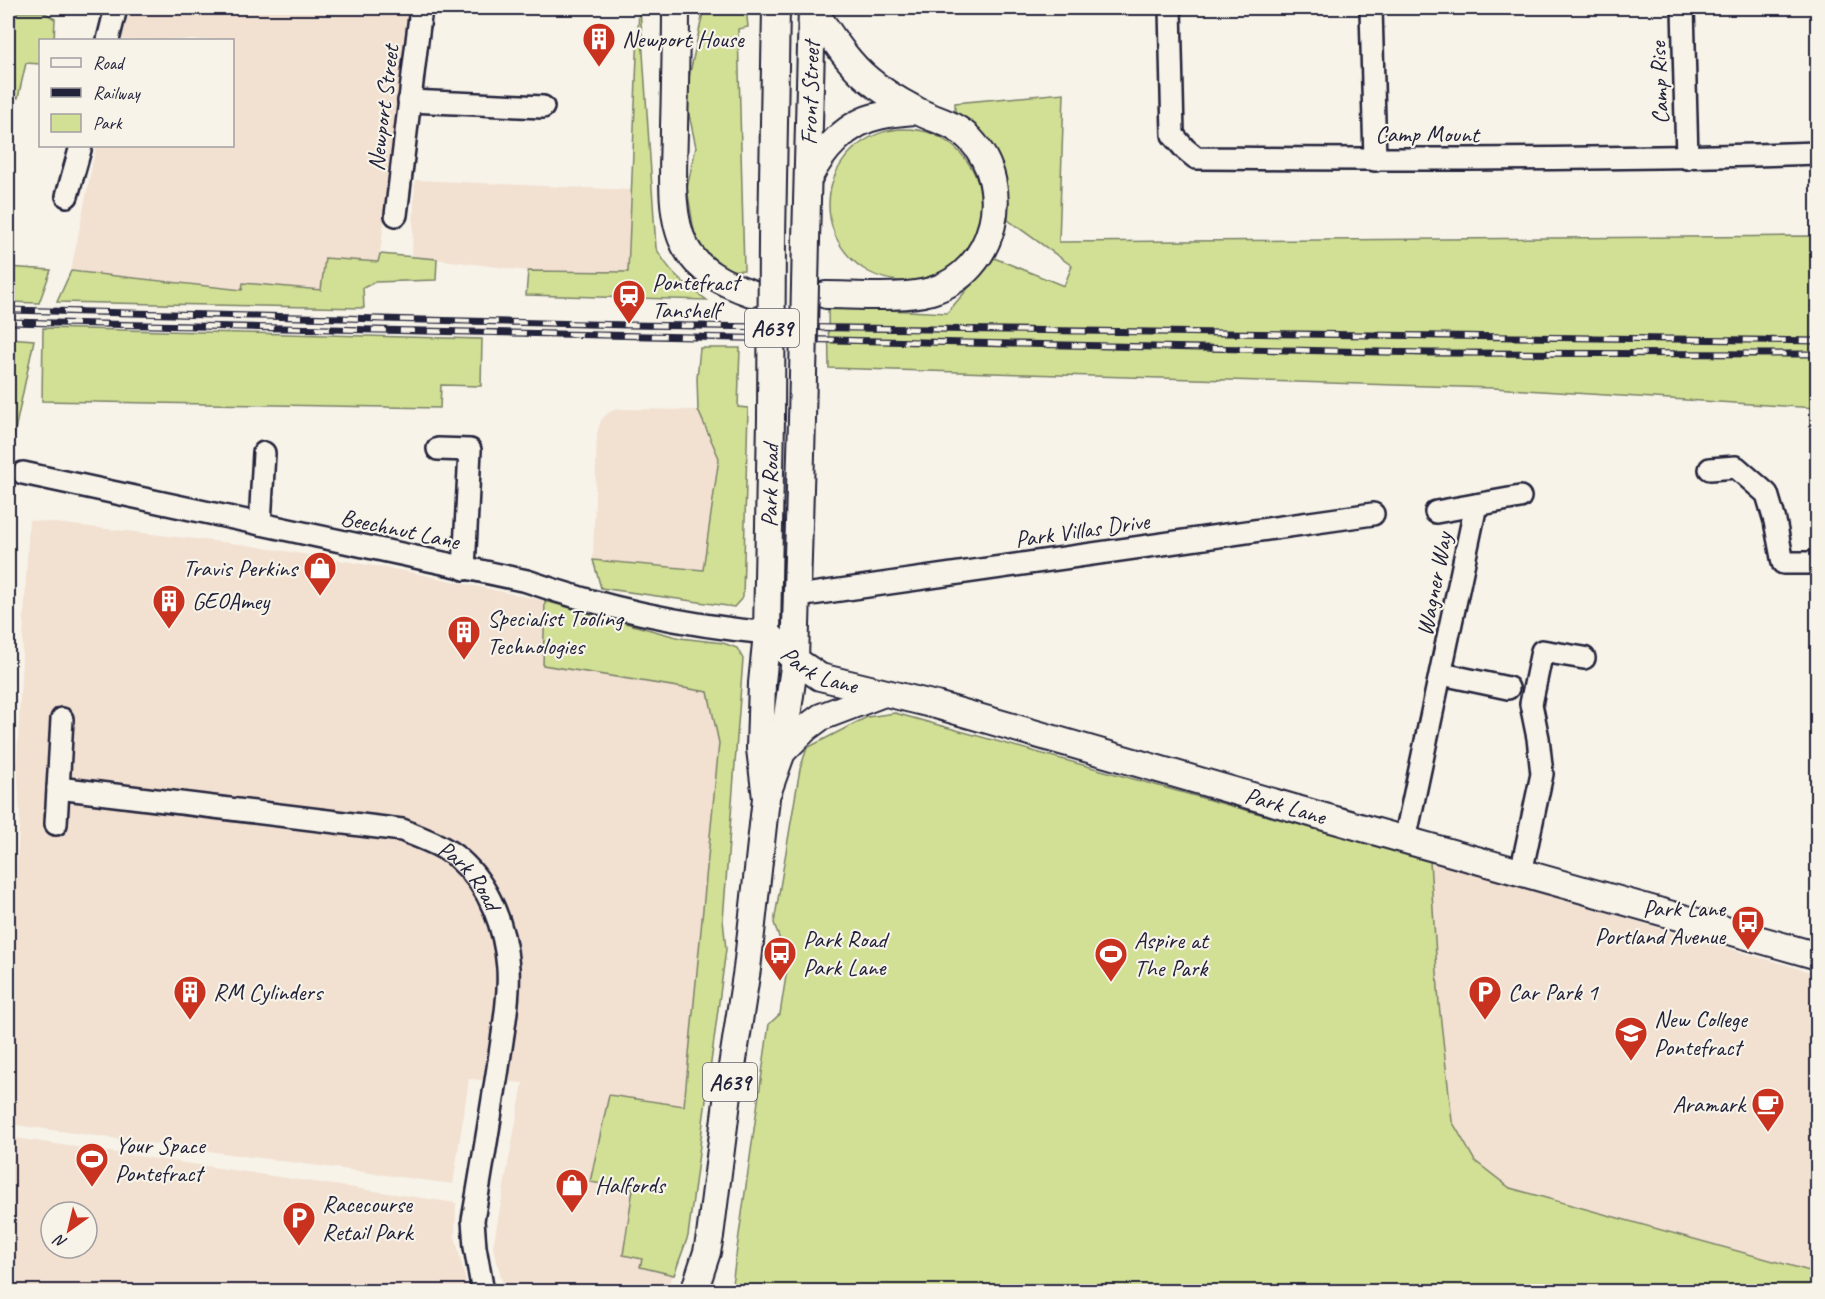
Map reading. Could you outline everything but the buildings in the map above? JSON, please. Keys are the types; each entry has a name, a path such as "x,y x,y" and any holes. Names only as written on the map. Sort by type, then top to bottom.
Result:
{"main road":[{"path":"676,8 674,188 676,222 685,246 702,268 726,284 750,292"},
{"path":"812,8 845,55 868,80 916,111 939,118 960,130 972,141 987,166 994,189 995,208 993,226 979,256 958,278 944,286 916,294 826,295"},
{"name":"Front Street","path":"808,179 812,8"},
{"name":"Front Street","path":"773,12 773,174"},
{"path":"808,179 814,166 844,131 877,116 916,111"},
{"name":"Park Road","path":"766,798 760,750 766,633 771,418 773,174"},
{"name":"Park Road","path":"694,1292 710,1236 747,969 766,798 782,752 795,660 808,179"},
{"path":"798,604 812,648 820,659 873,690"},
{"name":"Park Lane","path":"766,633 795,660 820,677 936,705 1521,873 1817,954"},
{"path":"782,752 820,717 873,690"}],"street":[{"path":"108,39 116,8"},
{"name":"Newport Street","path":"396,215 420,8"},
{"name":"Camp Mount","path":"1170,8 1173,135 1196,158 1375,160 1687,158 1818,153"},
{"path":"1371,8 1375,160"},
{"name":"Camp Rise","path":"1683,8 1687,158"},
{"path":"410,101 543,107"},
{"path":"68,196 81,147"},
{"path":"438,449 470,450 464,569"},
{"path":"261,524 264,453"},
{"path":"1710,469 1736,467 1767,494 1775,521 1782,563 1818,563"},
{"name":"Beechnut Lane","path":"23,473 527,581 564,594 660,618 696,625 766,633"},
{"name":"Wagner Way","path":"1436,512 1520,497"},
{"name":"Wagner Way","path":"1405,840 1476,505"},
{"name":"Park Villas Drive","path":"798,604 1372,514"},
{"path":"1521,873 1542,774 1531,705 1542,651 1584,658"},
{"name":"Wagner Way","path":"1442,674 1508,688"},
{"path":"56,824 62,719"},
{"name":"Park Road","path":"58,788 402,830 438,845 459,859 475,877 493,903 502,932 508,972 503,1034 473,1220 483,1292"}],"shaded area":[{"path":"130,8 410,8 379,262 322,290 243,283 242,291 71,271 96,147 234,147 234,39 121,39"},
{"path":"415,180 630,190 628,272 528,271 412,256"},
{"path":"617,409 698,410 719,458 703,570 593,560 597,433 601,420 608,413"},
{"path":"29,520 247,545 405,571 545,601 544,665 708,692 719,743 688,1236 674,1275 663,1291 505,1291 493,1247 523,1083 469,1079 453,1184 8,1124 8,1014 20,813 17,759"},
{"name":"New College Pontefract","path":"1430,861 1817,974 1817,1273 1510,1188 1475,1161 1452,1121 1439,1004"},
{"name":"Racecourse Retail Park","path":"8,1137 456,1203 455,1236 468,1291 8,1291"}],"green space":[{"path":"639,8 656,248 678,277 707,300 526,295 528,271 628,272"},
{"path":"704,8 746,8 748,27 738,29 744,270 719,271 697,249 687,188 696,147 685,96"},
{"path":"8,12 43,12 55,19 54,39 39,39 39,64 26,63 18,98 8,97"},
{"path":"1064,93 1059,242 1817,236 1817,408 1493,388 829,368 828,307 947,313 994,258 1064,286 1072,266 1008,220 1005,177 999,157 986,139 955,117 955,103"},
{"path":"905,129 934,135 947,142 958,152 968,163 975,176 981,205 975,234 968,247 958,258 947,268 934,275 905,281 876,275 863,268 852,258 842,247 835,234 829,205 835,176 842,163 852,152 863,142 876,135"},
{"path":"380,254 437,259 436,280 375,282 363,288 364,308 57,302 71,271 242,290 243,283 321,290 325,258 378,262"},
{"path":"8,267 51,270 39,303 8,302"},
{"path":"43,328 482,339 481,386 441,385 440,408 42,401"},
{"path":"8,338 34,340 8,464"},
{"path":"700,348 740,348 738,407 748,408 743,597 734,607 601,588 593,560 703,570 719,458 698,410 697,378"},
{"path":"8,495 11,527 8,793"},
{"path":"545,601 680,638 723,643 737,648 743,659 723,920 726,949 688,1236 674,1275 640,1267 642,1259 623,1255 633,1189 590,1182 609,1095 684,1106 719,743 708,692 543,665"},
{"name":"Aspire at The Park","path":"895,713 1430,861 1439,1004 1452,1121 1475,1161 1510,1188 1817,1273 1817,1291 731,1291 769,1024 780,1014 788,963 774,923 800,769 807,748 867,717"}],"railway":[{"path":"8,310 629,325 1818,341"},
{"path":"8,322 1429,353 1818,354"}],"place":[{"name":"Newport House","path":"599,68"},
{"name":"Pontefract Tanshelf","path":"629,325"},
{"name":"Travis Perkins","path":"320,597"},
{"name":"GEOAmey","path":"169,630"},
{"name":"Specialist Tooling Technologies","path":"464,661"},
{"name":"Park Lane Portland Avenue","path":"1748,951"},
{"name":"Park Road Park Lane","path":"780,982"},
{"name":"Aspire at The Park","path":"1111,983"},
{"name":"RM Cylinders","path":"190,1021"},
{"name":"Car Park 1","path":"1485,1021"},
{"name":"New College Pontefract","path":"1631,1062"},
{"name":"Aramark","path":"1768,1133"},
{"name":"Your Space Pontefract","path":"92,1188"},
{"name":"Halfords","path":"572,1214"},
{"name":"Racecourse Retail Park","path":"299,1247"}]}
